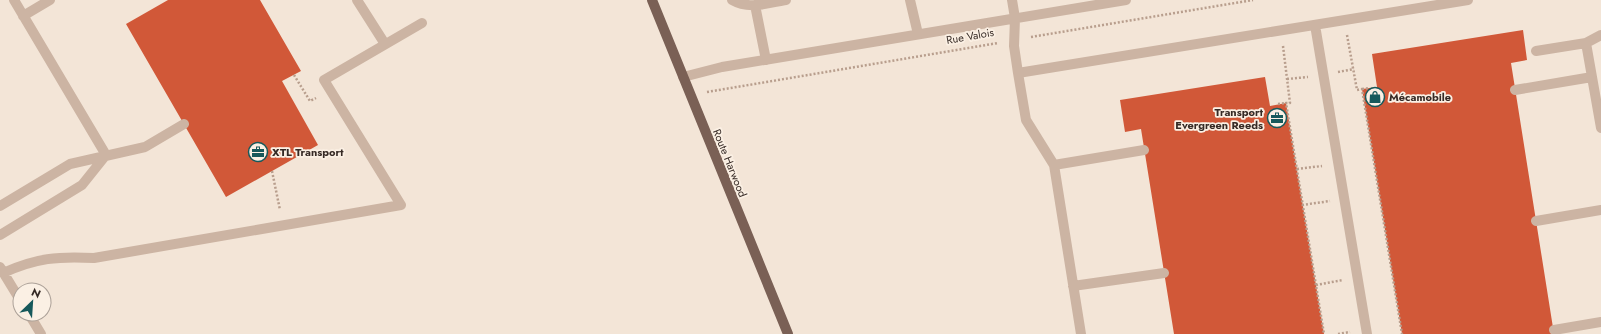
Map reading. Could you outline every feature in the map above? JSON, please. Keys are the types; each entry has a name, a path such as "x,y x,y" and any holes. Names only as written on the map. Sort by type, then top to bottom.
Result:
{"main road":[{"name":"Route Harwood","path":"652,0 788,334"}],"street":[{"path":"14,0 106,155"},
{"path":"23,16 50,0"},
{"path":"357,0 385,44"},
{"path":"732,0 745,5 755,5 786,0"},
{"path":"910,0 918,34"},
{"path":"1012,0 1015,18 1014,40 1026,120 1054,165 1081,334"},
{"name":"Rue Valois","path":"683,77 710,70 766,60 1126,0"},
{"path":"1018,73 1468,0"},
{"path":"755,5 766,60"},
{"path":"12,287 2,270 32,261 64,257 94,258 401,205 324,80 422,23"},
{"path":"1315,25 1367,334"},
{"path":"1536,50 1586,43 1601,35"},
{"path":"1586,43 1601,128"},
{"path":"1515,90 1592,77"},
{"path":"0,206 70,164 146,147 184,124"},
{"path":"1054,165 1144,150"},
{"path":"0,235 82,185 106,155"},
{"path":"1536,221 1601,210"},
{"path":"1073,286 1164,273"},
{"path":"34,322 41,334"},
{"path":"1554,330 1601,322"}],"path":[{"name":"Rue Valois","path":"690,95 1253,0"},
{"path":"1347,31 1357,90 1370,88"},
{"path":"1278,104 1290,103 1283,45"},
{"path":"294,75 310,101 316,98"},
{"path":"1287,80 1323,75"},
{"path":"1362,89 1402,334"},
{"path":"1286,103 1324,334"},
{"path":"1297,169 1338,164"},
{"path":"272,171 278,197"},
{"path":"1302,205 1344,199"},
{"path":"1316,285 1358,278"}],"building":[{"path":"168,0 260,0 301,71 282,81 318,145 226,197 126,24"},
{"path":"1523,30 1527,60 1511,63 1554,334 1402,334 1362,89 1377,87 1372,54"},
{"path":"1265,77 1270,106 1286,103 1324,334 1174,334 1141,129 1125,132 1120,100"}],"place":[{"name":"Mécamobile","path":"1375,97"},
{"name":"Transport Evergreen Reeds","path":"1277,118"},
{"name":"XTL Transport","path":"258,152"}]}
